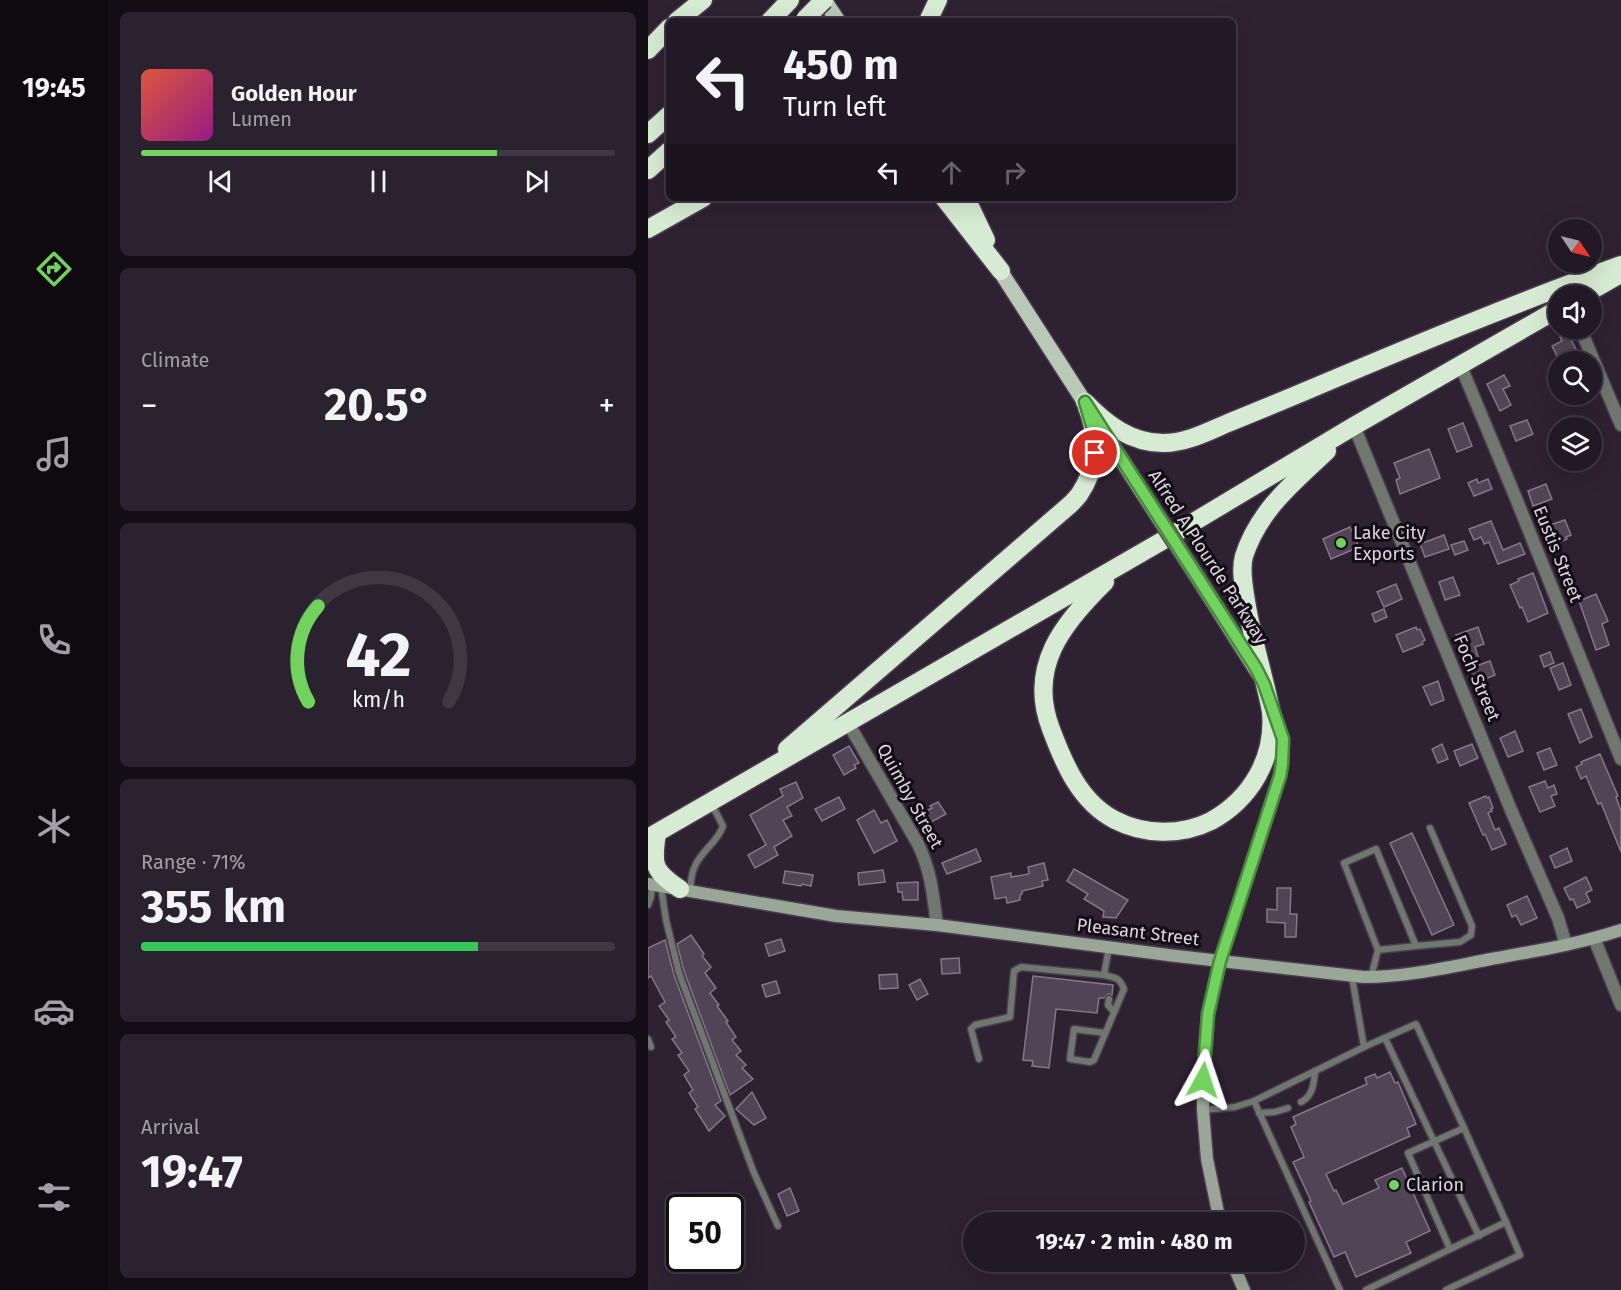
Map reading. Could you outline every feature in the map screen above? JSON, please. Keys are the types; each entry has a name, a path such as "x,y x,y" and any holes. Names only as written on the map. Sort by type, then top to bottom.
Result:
{"highway":[{"path":"677,18 686,0"},
{"path":"679,18 703,0"},
{"path":"773,18 790,0"},
{"path":"810,18 819,0"},
{"path":"810,18 824,0"},
{"path":"929,18 938,0"},
{"path":"648,50 666,31"},
{"path":"648,134 666,118"},
{"path":"648,170 666,154"},
{"path":"648,229 698,201"},
{"path":"946,201 1000,271"},
{"path":"967,201 1000,271"},
{"path":"1085,402 1107,424 1128,435 1163,443 1181,441 1269,407 1426,340 1621,265"},
{"path":"1601,285 1621,273"},
{"path":"685,890 665,879 656,866 653,836 1548,315"},
{"path":"743,784 901,652 1065,509 1078,495 1088,477 1095,453 1094,432 1085,402"},
{"path":"1126,562 1080,607 1060,634 1045,671 1043,687 1047,719 1064,760 1080,790 1096,808 1122,824 1134,828 1164,832 1191,828 1224,813 1245,795 1264,764 1269,747 1270,710 1250,625 1243,581 1243,559 1256,527 1276,499 1354,426"}],"main road":[{"path":"824,0 836,18"},
{"name":"Alfred A Plourde Parkway","path":"955,201 1256,668 1283,739 1282,764 1269,812 1220,961 1208,1014 1203,1110 1208,1159 1219,1212"},
{"name":"Pleasant Street","path":"654,885 836,916 937,925 1220,961 1371,977 1430,971 1566,945 1621,930"},
{"path":"1236,1272 1244,1290"}],"street":[{"path":"1585,339 1621,425"},
{"name":"Eustis Street","path":"1460,364 1621,759"},
{"name":"Foch Street","path":"1354,426 1511,810 1558,918 1566,945"},
{"name":"Quimby Street","path":"848,723 912,833 926,862 931,880 937,925"},
{"path":"1594,938 1621,1005"}],"lane":[{"path":"685,890 694,867 703,853 720,835 723,826 711,802"},
{"path":"1378,950 1460,942 1471,935 1473,926 1430,828"},
{"path":"1371,977 1378,950 1344,863 1376,849 1416,946"},
{"path":"648,905 654,885"},
{"path":"654,885 666,920 679,973 754,1173 778,1226"},
{"path":"1108,979 1109,947"},
{"path":"979,1059 972,1029 975,1025 1010,1017 1014,971 1021,967 1108,979 1117,978 1121,981 1124,989 1114,1012 1105,1034 1094,1060 1090,1062 1070,1059 1074,1029 1105,1034"},
{"path":"1352,976 1364,1047"},
{"path":"1109,999 1108,1005 1114,1012"},
{"path":"1203,1110 1235,1107 1254,1101 1416,1024 1520,1255 1446,1290"},
{"path":"1384,1038 1479,1236"},
{"path":"648,1039 651,1047"},
{"path":"1301,1102 1310,1094 1315,1071"},
{"path":"1254,1101 1340,1290"},
{"path":"1259,1113 1288,1108"},
{"path":"1450,1249 1408,1153 1464,1128"},
{"path":"1366,1290 1506,1222"}],"building":[{"path":"1561,339 1571,339 1577,351 1554,351 1552,346 1562,341"},
{"path":"1504,375 1510,386 1503,389 1511,405 1500,411 1487,384"},
{"path":"1527,420 1533,434 1516,441 1510,426"},
{"path":"1463,423 1472,446 1457,452 1448,429"},
{"path":"1429,449 1440,478 1400,494 1396,480 1400,478 1394,463"},
{"path":"1477,479 1478,483 1488,479 1492,489 1474,496 1468,483"},
{"path":"1546,484 1552,499 1533,506 1528,491"},
{"path":"1565,520 1571,535 1556,544 1553,540 1550,541 1547,526"},
{"path":"1491,521 1503,550 1520,543 1525,554 1498,564 1489,542 1484,544 1481,537 1474,540 1469,529"},
{"name":"Lake City Exports","path":"1350,527 1359,547 1331,559 1323,539"},
{"path":"1444,535 1449,549 1425,557 1420,544"},
{"path":"1464,541 1468,550 1455,555 1451,545"},
{"path":"1533,573 1548,613 1528,622 1510,585"},
{"path":"1453,577 1460,595 1445,600 1439,582"},
{"path":"1396,584 1402,599 1384,607 1377,592"},
{"path":"1596,594 1608,621 1602,624 1609,645 1596,650 1579,601"},
{"path":"1384,609 1387,617 1375,622 1372,614"},
{"path":"1416,627 1417,630 1420,629 1425,640 1423,644 1403,652 1396,635"},
{"path":"1478,627 1484,644 1475,647 1479,660 1463,653 1456,635"},
{"path":"1550,652 1554,663 1544,667 1540,656"},
{"path":"1490,661 1495,675 1475,683 1470,668"},
{"path":"1563,663 1571,685 1559,690 1550,668"},
{"path":"1438,681 1444,700 1431,705 1423,687"},
{"path":"1581,709 1592,737 1580,743 1568,714"},
{"path":"1515,731 1523,751 1508,757 1500,738"},
{"path":"1442,744 1448,759 1438,763 1432,749"},
{"path":"1472,744 1478,758 1460,766 1454,751"},
{"path":"849,746 859,763 854,765 856,768 844,775 833,755"},
{"path":"1550,748 1557,765 1544,770 1537,753"},
{"path":"1600,754 1618,796 1616,797 1621,811 1621,852 1601,803 1598,804 1586,776 1581,779 1576,767 1582,764 1581,762"},
{"path":"1545,781 1548,788 1554,785 1557,794 1551,796 1555,806 1540,812 1529,787"},
{"path":"796,782 803,798 787,807 792,816 783,820 792,836 774,847 778,855 755,868 748,855 766,845 750,815 783,796 780,789"},
{"path":"1486,796 1489,797 1493,808 1488,813 1495,830 1499,828 1506,844 1492,850 1469,803"},
{"path":"839,797 845,809 822,821 815,809"},
{"path":"938,802 946,814 922,827 917,816"},
{"path":"874,810 881,823 887,820 897,841 874,853 857,820"},
{"path":"1412,833 1454,925 1432,935 1390,843"},
{"path":"1567,848 1572,861 1555,868 1550,856"},
{"path":"976,849 981,861 947,874 942,863"},
{"path":"1044,863 1048,880 1042,881 1043,886 1022,891 1020,900 1007,903 1006,897 995,899 991,877 1011,873 1011,877 1029,874 1028,867"},
{"path":"1074,869 1128,900 1116,918 1103,917 1104,911 1084,899 1088,894 1067,881"},
{"path":"883,870 885,882 859,885 858,873"},
{"path":"785,871 813,875 811,886 783,883"},
{"path":"1586,877 1592,890 1586,893 1590,902 1577,908 1564,888"},
{"path":"918,882 918,900 903,900 902,892 898,892 897,883"},
{"path":"1277,888 1291,888 1290,914 1297,914 1296,937 1285,937 1285,923 1267,922 1267,909 1277,910"},
{"path":"1527,896 1537,918 1521,925 1516,915 1512,917 1507,905"},
{"path":"691,935 704,954 702,956 711,967 705,973 716,988 710,993 736,1037 732,1040 741,1051 736,1055 746,1065 742,1068 753,1079 730,1095 684,971 677,944"},
{"path":"781,939 785,951 769,956 765,944"},
{"path":"665,940 674,975 721,1101 715,1105 725,1116 709,1131 695,1109 698,1107 689,1093 693,1090 684,1075 689,1071 678,1055 682,1053 672,1039 676,1037 666,1022 669,1020 659,1006 665,1002 651,976 648,978 648,948"},
{"path":"959,958 960,973 942,974 941,959"},
{"path":"897,974 898,988 880,989 879,975"},
{"path":"1033,976 1113,985 1112,995 1108,994 1104,998 1099,998 1097,1013 1056,1009 1049,1068 1032,1066 1033,1061 1023,1060"},
{"path":"920,979 928,994 917,1000 909,985"},
{"path":"776,981 780,993 766,997 762,985"},
{"name":"Clarion","path":"1390,1072 1395,1083 1398,1082 1416,1124 1407,1128 1410,1136 1326,1174 1343,1204 1379,1188 1375,1180 1402,1168 1430,1231 1406,1242 1411,1253 1356,1277 1345,1252 1334,1257 1309,1202 1311,1201 1293,1162 1304,1157 1291,1127 1296,1124 1293,1117 1367,1084 1365,1078 1375,1074 1377,1078"},
{"path":"752,1092 766,1118 754,1125 736,1109"},
{"path":"790,1188 799,1211 787,1216 778,1194"}],"place":[{"name":"Lake City Exports","path":"1341,543"},
{"name":"Clarion","path":"1394,1185"}],"route":[{"path":"1095,453 1094,432 1085,402 1256,668 1283,739 1280,776 1220,961 1208,1014 1203,1080"}]}
